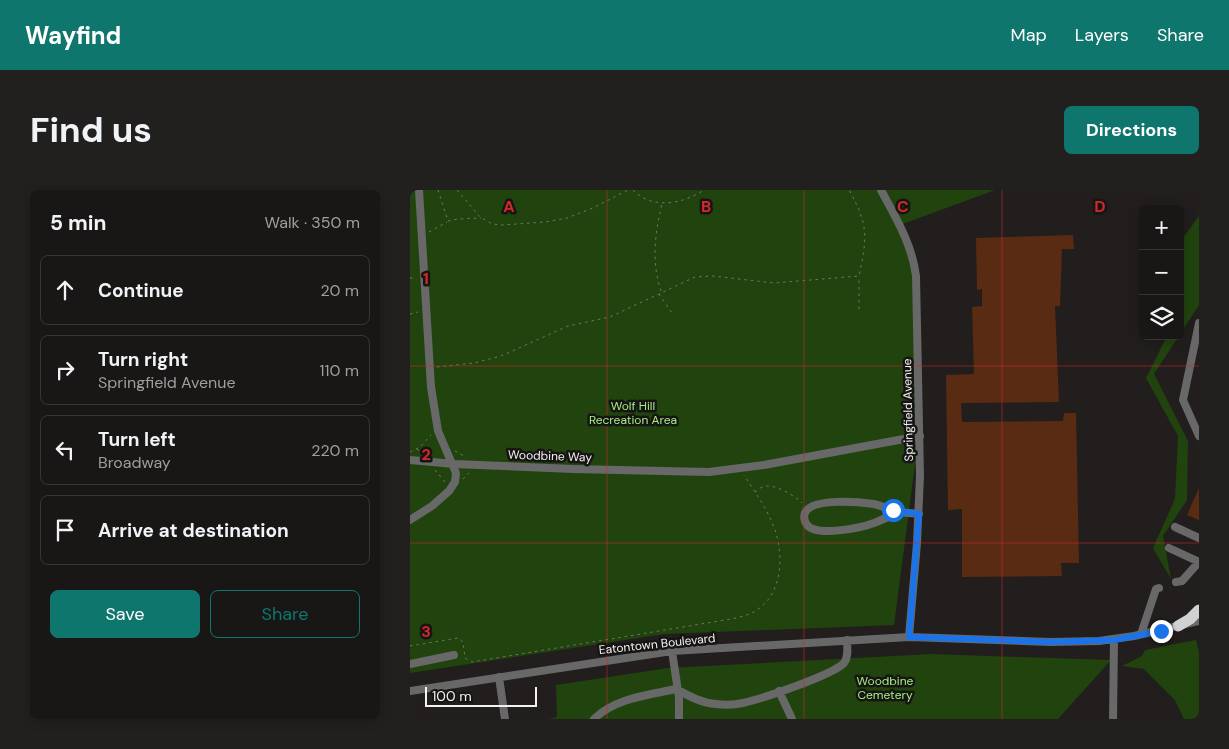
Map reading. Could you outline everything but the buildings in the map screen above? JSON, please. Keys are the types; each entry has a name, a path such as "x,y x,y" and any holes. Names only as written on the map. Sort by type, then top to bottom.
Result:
{"highway":[{"path":"1178,626 1199,610"}],"street":[{"path":"410,520 432,506 453,486 456,478 454,464 435,417 429,368 419,190"},
{"name":"Springfield Avenue","path":"881,190 908,242 914,264 920,436 919,514 909,637"},
{"path":"1199,323 1183,400 1199,436"},
{"path":"1189,369 1199,370"},
{"name":"Woodbine Way","path":"410,460 454,464 692,472 739,468 864,448 920,436"},
{"path":"435,463 443,457 444,443"},
{"path":"899,512 873,524 832,531 815,530 806,524 804,517 808,509 823,502 874,504 899,512 919,514"},
{"path":"1175,527 1199,538"},
{"path":"1169,548 1199,562 1182,581 1176,582"},
{"path":"1141,634 1156,589 1159,588"},
{"name":"Eatontown Boulevard","path":"410,691 672,651 909,637 1050,642 1114,640 1199,620"},
{"path":"594,719 605,709 620,702 676,688 698,700 722,704 744,702 817,677 840,666 848,655 847,640"},
{"path":"1113,719 1114,640"},
{"path":"672,651 679,698 679,719"},
{"path":"410,664 454,655"},
{"path":"498,677 505,719"},
{"path":"779,691 792,719"}],"path":[{"path":"438,190 448,221"},
{"path":"457,190 482,218 492,224 502,225 545,222 567,218 593,208 628,190"},
{"path":"633,190 645,199 662,203 681,200 704,190"},
{"path":"849,190 861,214 866,234 859,276 859,309"},
{"path":"662,203 655,234 656,277 660,293 672,313"},
{"path":"422,237 448,221 458,218 482,218"},
{"path":"429,368 474,363 501,356 568,326 610,317 690,278 706,276 774,283 859,276"},
{"path":"410,314 426,311"},
{"path":"410,452 420,447 431,434"},
{"path":"444,443 466,458"},
{"path":"410,646 458,638 462,642 465,658 468,662 472,662 650,634 731,619 757,610 770,596 777,578 780,568 779,549 775,530 768,514 739,468"},
{"path":"755,492 769,486 792,494 808,509"}],"green space":[{"name":"Wolf Hill Recreation Area","path":"410,190 995,190 900,225 913,265 919,434 894,625 664,634 410,673"},
{"path":"1199,216 1199,305 1184,328 1184,250 1184,237"},
{"path":"1165,340 1176,340 1154,374 1188,441 1187,500 1163,536 1171,579 1153,548 1175,499 1178,436 1146,378"},
{"path":"1196,640 1199,653 1199,719 1184,719 1175,700 1144,669 1122,666 1142,656 1145,650"},
{"name":"Woodbine Cemetery","path":"931,654 1111,660 1058,719 549,719 557,717 556,685 668,668"}],"route":[{"path":"893,510 919,514 909,637 1050,642 1114,640 1161,631"}]}
